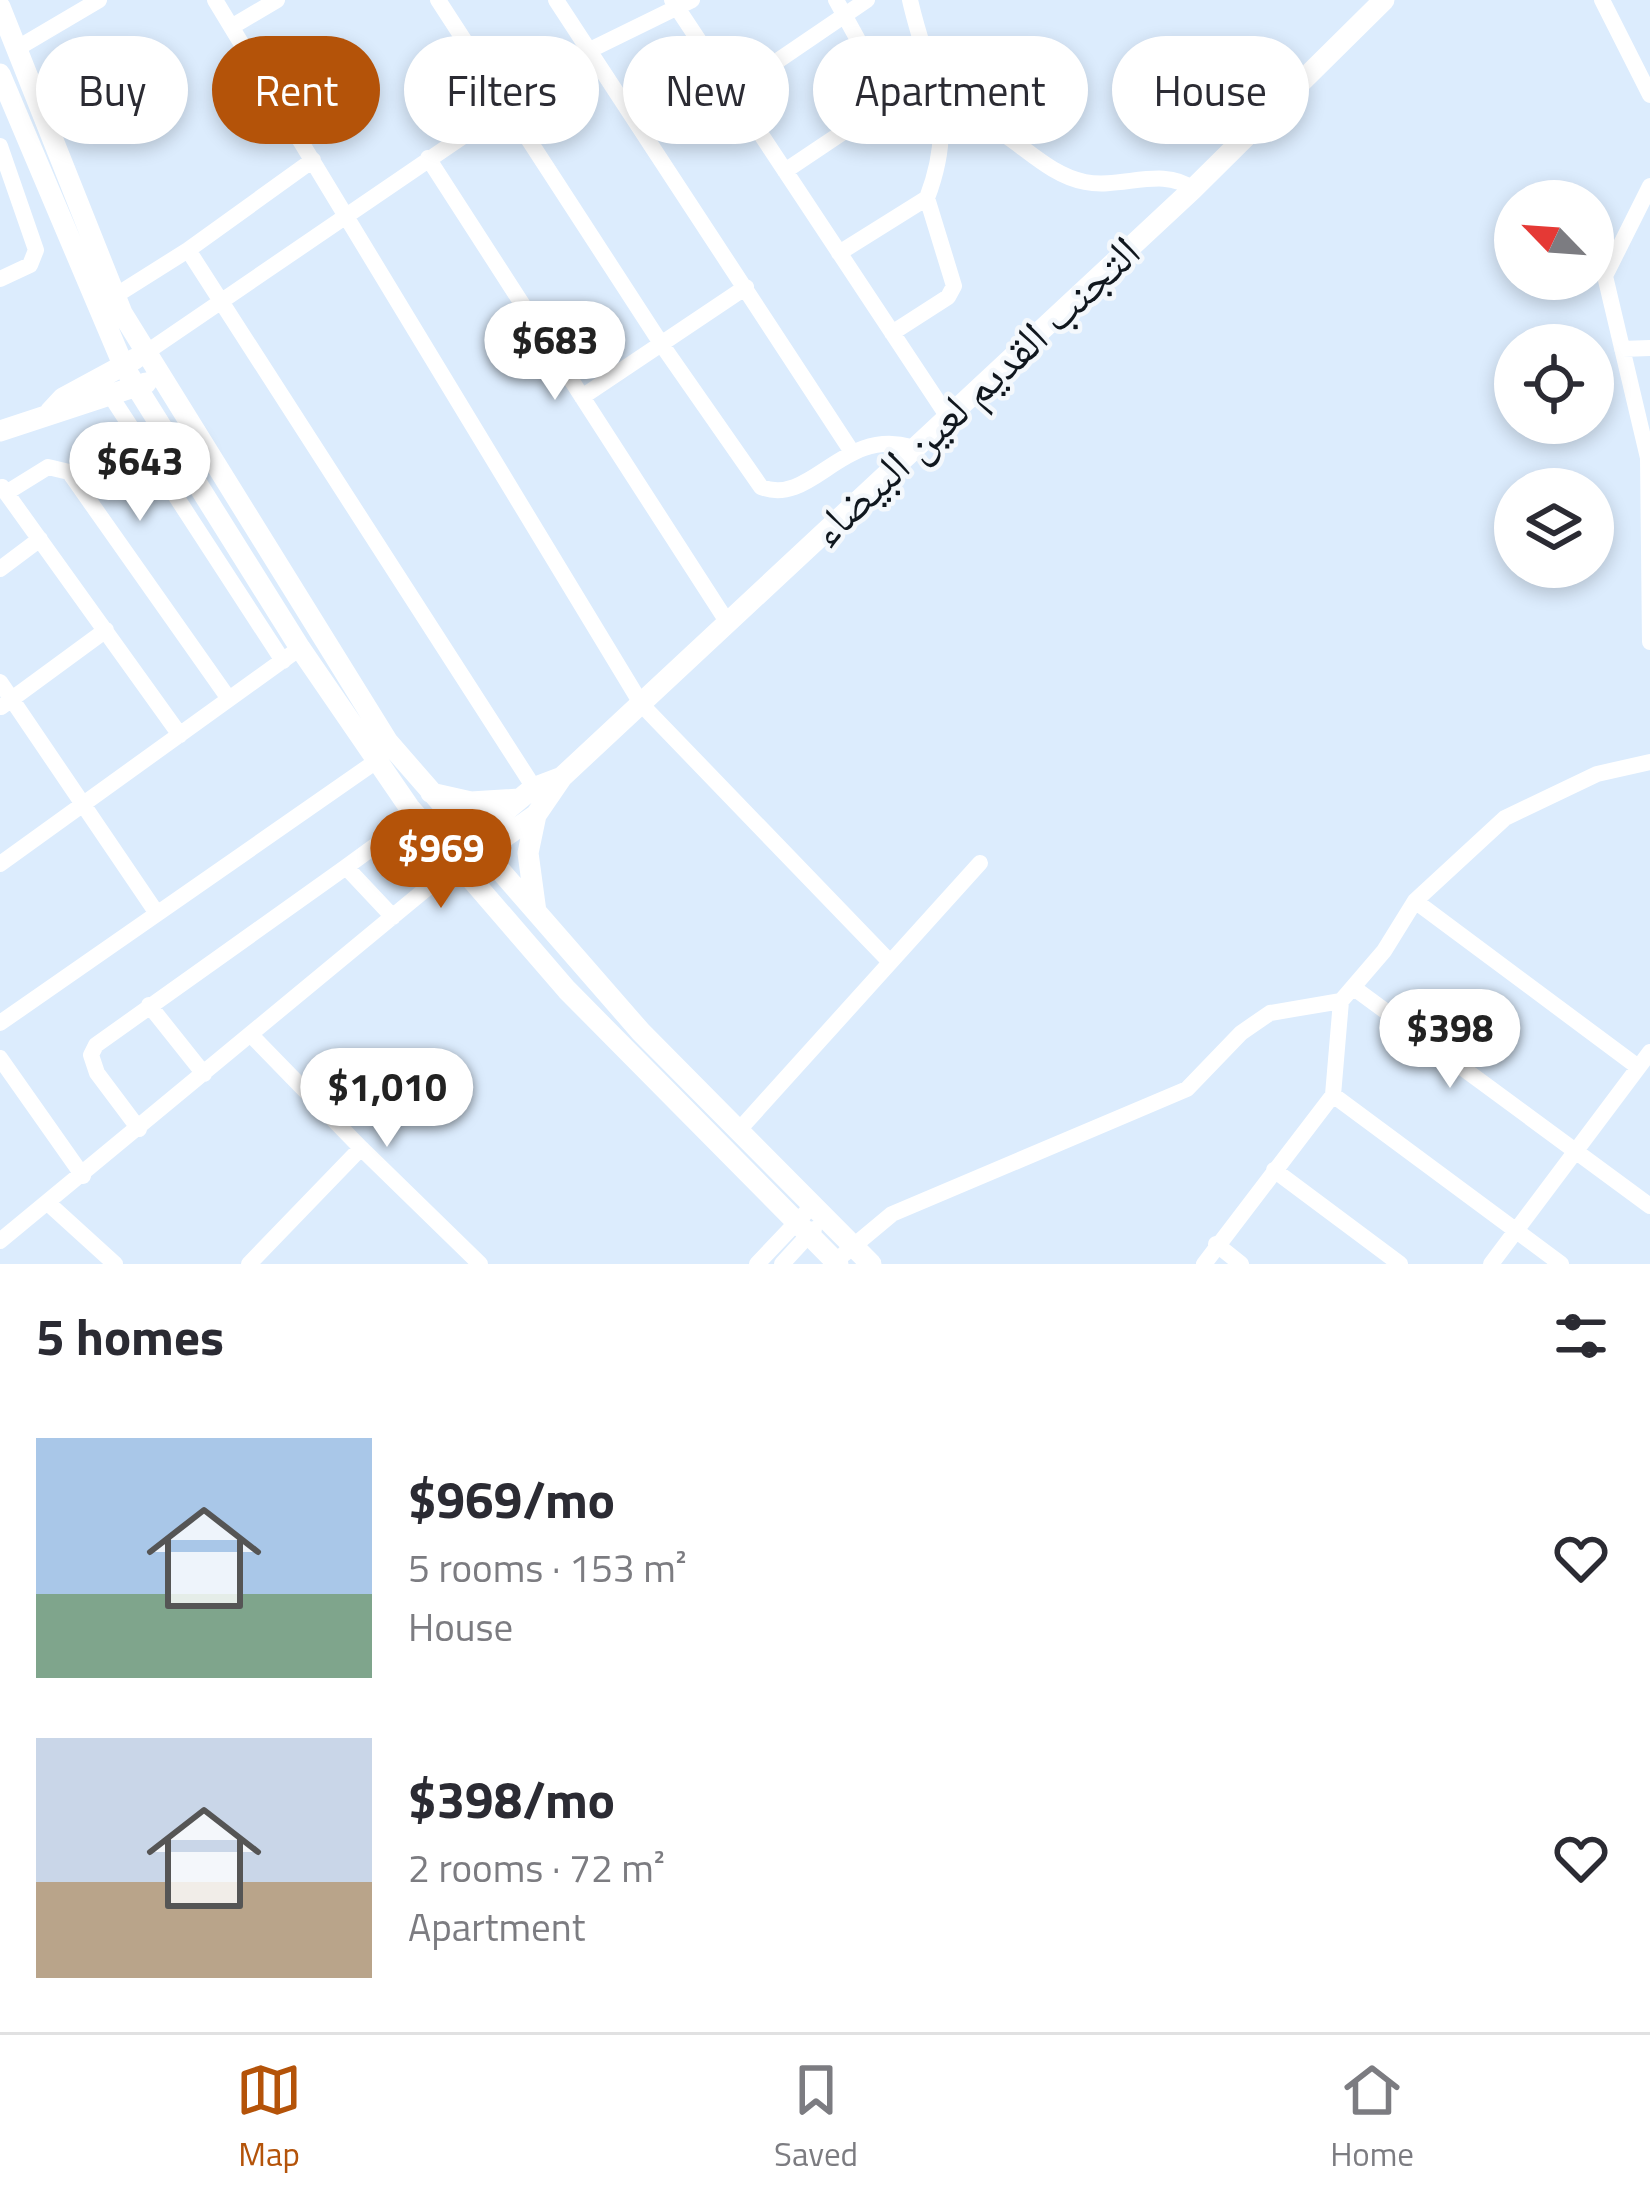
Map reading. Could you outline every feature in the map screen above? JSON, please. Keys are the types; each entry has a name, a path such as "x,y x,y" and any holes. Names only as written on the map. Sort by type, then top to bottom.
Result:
{"main road":[{"name":"التجنب القديم لعين البيضاء","path":"533,801 642,706 726,620 1193,188 1384,0"},
{"path":"0,7 124,367 148,382 364,705 430,793 738,1131 811,1220 836,1264"},
{"path":"0,74 104,302 144,354 148,382 219,519 268,597 291,655 455,865 567,990 811,1220 852,1244 872,1264"},
{"path":"50,412 64,398 144,354"},
{"path":"0,431 50,412 69,412 112,398 148,382"},
{"path":"430,793 471,802 533,801"},
{"path":"455,865 533,801"},
{"path":"533,801 528,853 536,913"}],"street":[{"path":"16,49 99,0"},
{"path":"215,0 642,706 890,962"},
{"path":"233,26 278,0"},
{"path":"438,0 462,36"},
{"path":"556,0 579,36"},
{"path":"789,46 839,6 867,0"},
{"path":"910,0 921,36"},
{"path":"1602,0 1645,72 1650,95"},
{"path":"599,46 680,3 699,36"},
{"path":"839,6 856,36"},
{"path":"599,66 852,452"},
{"path":"144,354 449,144"},
{"path":"534,144 662,345 761,487 779,491 801,484 869,442 911,447"},
{"path":"767,144 946,414"},
{"path":"785,171 825,144"},
{"path":"892,333 948,297 954,286 926,198 938,144"},
{"path":"1019,144 1078,182 1107,185 1164,177 1193,188"},
{"path":"0,146 36,250 30,265 0,279"},
{"path":"428,158 726,620"},
{"path":"104,302 188,250 314,160"},
{"path":"1650,186 1642,223 1605,276 1644,417 1650,642"},
{"path":"839,253 926,198"},
{"path":"188,250 533,801"},
{"path":"582,397 746,287"},
{"path":"1622,349 1650,348"},
{"path":"0,864 291,655 248,610 112,398"},
{"path":"180,735 3,489 48,466 69,472 230,699"},
{"path":"197,534 219,519"},
{"path":"0,569 40,539"},
{"path":"248,610 268,597"},
{"path":"4,704 106,629"},
{"path":"0,682 4,704 156,912"},
{"path":"0,1023 377,760"},
{"path":"1204,1264 1333,1095 1347,995 1415,902 1504,818 1597,773 1650,762"},
{"path":"140,1129 97,1073 91,1055 96,1045 416,815"},
{"path":"738,1131 980,863"},
{"path":"0,1240 455,865"},
{"path":"346,867 393,916"},
{"path":"1415,902 1647,1056 1492,1264"},
{"path":"836,1264 852,1244 892,1214 1139,1114 1187,1089 1240,1033 1270,1013 1347,995 1650,1206"},
{"path":"149,1005 205,1074"},
{"path":"251,1035 480,1264"},
{"path":"0,1058 83,1176"},
{"path":"1333,1095 1561,1264"},
{"path":"249,1264 361,1148"},
{"path":"1274,1170 1400,1264"},
{"path":"49,1204 115,1264"},
{"path":"757,1264 811,1220"},
{"path":"782,1264 811,1220"},
{"path":"1216,1244 1241,1264"}]}
